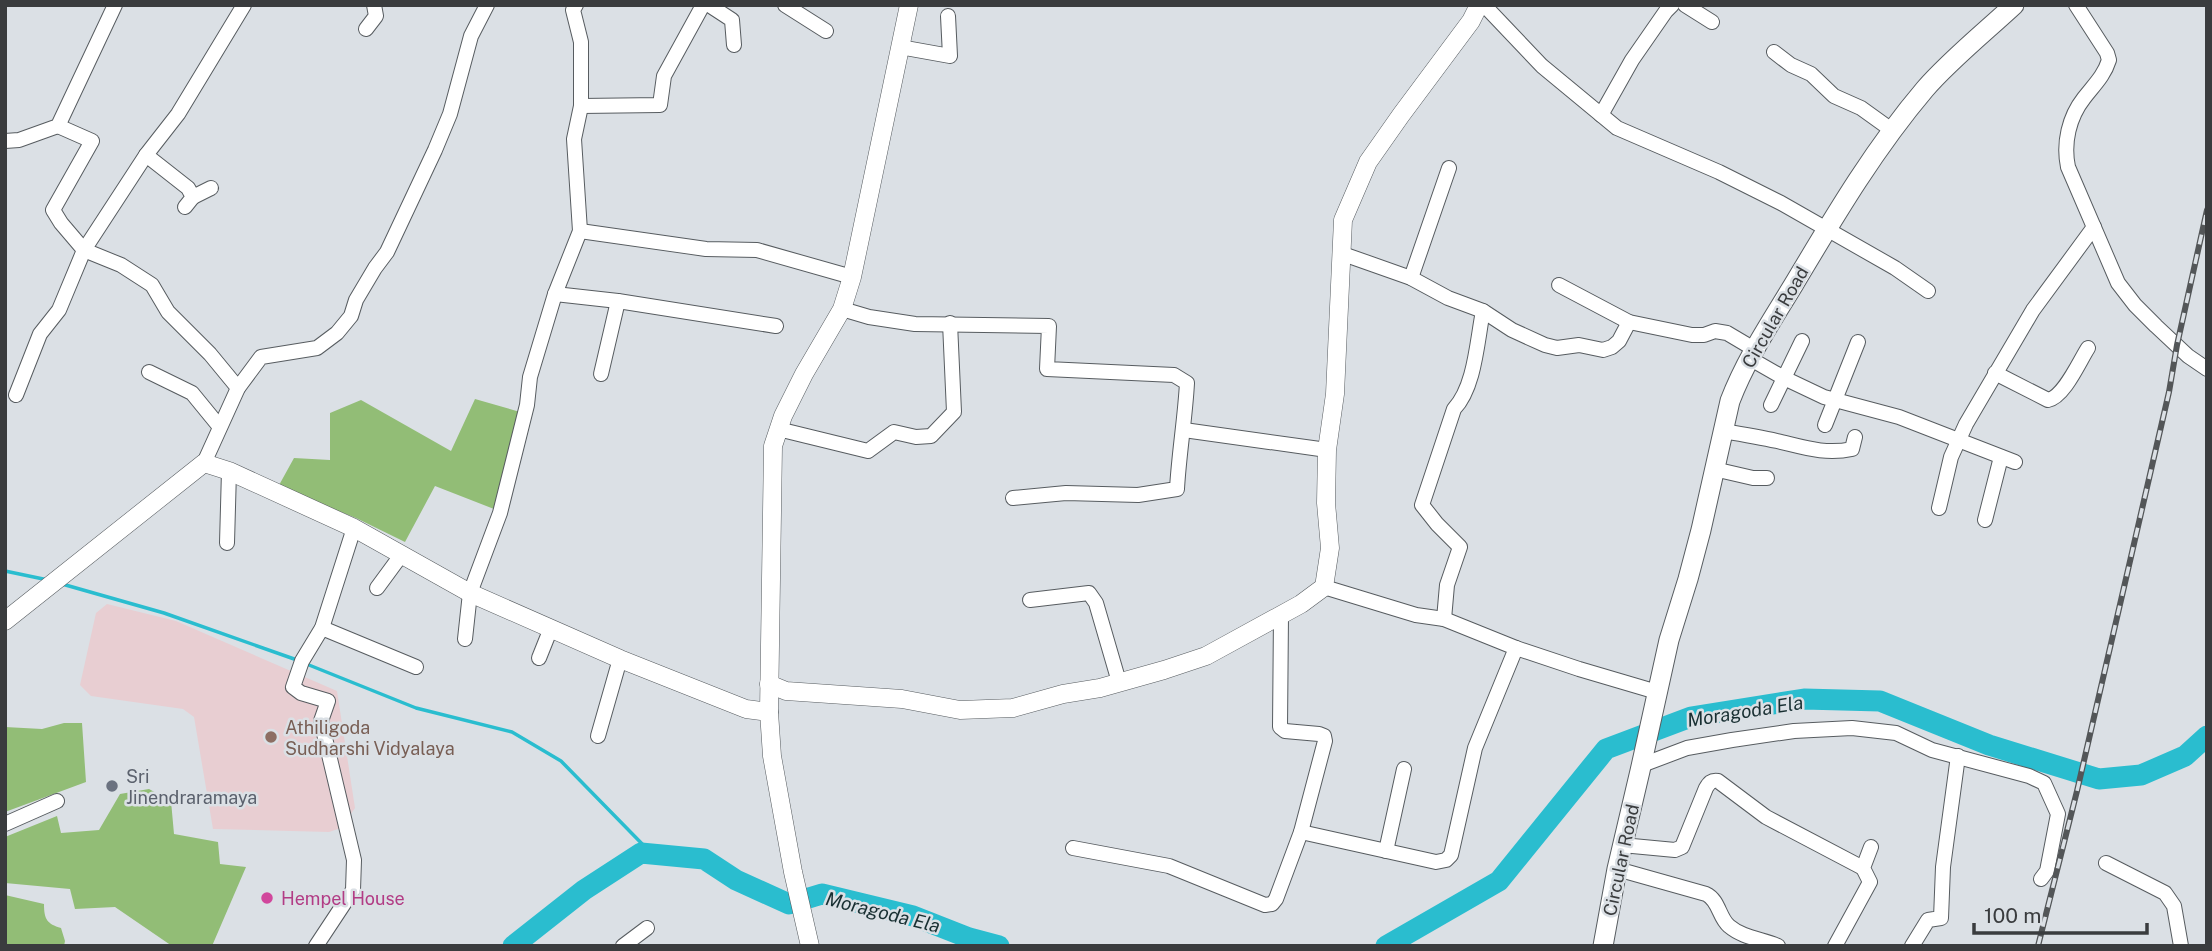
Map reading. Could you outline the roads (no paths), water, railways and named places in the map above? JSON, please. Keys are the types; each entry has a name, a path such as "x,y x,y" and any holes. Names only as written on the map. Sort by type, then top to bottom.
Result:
{"main road":[{"name":"Circular Road","path":"1604,946 1622,845 1669,640 1701,530 1730,401 1752,354 1826,228 1869,163 1926,88 2014,5"}],"street":[{"path":"58,126 115,5"},
{"path":"16,395 40,334 59,310 84,250 146,155 178,114 244,5"},
{"path":"366,29 376,16 374,5"},
{"path":"5,621 204,463 238,388 261,357 317,348 337,334 351,316 356,300 387,252 435,150 450,114 471,36 487,5"},
{"path":"465,639 470,593 500,513 527,405 530,377 555,293 580,231 574,139 581,106 580,42 573,10 576,5"},
{"path":"581,106 660,105 664,76 703,5"},
{"path":"709,5 732,20 734,46"},
{"path":"785,5 826,31"},
{"path":"807,938 772,756 769,684 773,446 778,429 804,374 842,309 852,277 909,5"},
{"path":"769,684 786,691 902,699 960,710 1013,708 1164,670 1206,656 1301,604 1324,587 1330,548 1326,503 1327,450 1335,394 1343,220 1368,162 1481,5 1542,66 1617,128 1719,172 1781,203 1895,268 1928,291"},
{"path":"1601,116 1632,60 1672,5"},
{"path":"2076,5 2109,60 2097,83 2074,113 2067,139 2068,167 2118,283 2134,305 2188,356 2207,369"},
{"path":"1688,6 1712,22"},
{"path":"900,47 950,56 948,16"},
{"path":"1774,52 1791,65 1811,74 1834,96 1861,108 1893,131"},
{"path":"5,141 19,140 58,126 92,141 53,210 84,250 121,265 152,285 168,312 210,354 238,388"},
{"path":"146,155 188,188 189,202 211,188"},
{"path":"1411,278 1449,169"},
{"path":"1939,508 1951,457 1995,373 2045,292 2094,227"},
{"path":"580,231 706,248 757,250 852,277"},
{"path":"1343,254 1411,278 1448,298 1483,311 1512,330 1557,348 1579,345 1603,350 1612,347 1619,341 1629,322"},
{"path":"1559,285 1629,322 1692,335 1715,331 1727,333 1784,378 1835,400 1899,417 2005,460 1985,520"},
{"path":"555,293 776,326"},
{"path":"601,374 618,301"},
{"path":"842,309 869,317 915,324 1049,326 1046,369 1174,375 1187,383 1177,489 1138,495 1066,493 1013,498"},
{"path":"1444,619 1447,585 1460,547 1422,505 1454,410 1462,400 1471,375 1483,311"},
{"path":"778,429 869,451 894,432 916,437 931,436 954,412 950,323"},
{"path":"1771,405 1802,341"},
{"path":"1825,425 1858,342"},
{"path":"1995,373 2048,400 2053,399 2060,393 2088,348"},
{"path":"149,372 192,393 219,426"},
{"path":"1184,430 1327,450"},
{"path":"1723,431 1805,449 1837,452 1852,449 1855,437"},
{"path":"204,463 229,471 354,528 470,593 620,659 746,709 769,712"},
{"path":"1714,468 1753,478 1767,478"},
{"path":"228,542 229,471"},
{"path":"316,946 353,890 354,860 321,721 328,701 293,687 302,660 322,628 354,528"},
{"path":"377,588 402,554"},
{"path":"1324,587 1416,615 1444,619 1516,648 1657,692"},
{"path":"1030,600 1089,593 1096,603 1119,682"},
{"path":"1073,848 1169,866 1265,905 1272,904 1301,832 1325,741 1324,736 1319,734 1280,727 1281,615"},
{"path":"322,628 416,667"},
{"path":"540,658 551,628"},
{"path":"1301,832 1436,862 1446,860 1451,855 1475,748 1516,648"},
{"path":"598,736 620,659"},
{"path":"1641,768 1687,748 1732,740 1824,729 1852,728 1896,733 1932,750 2029,776 2044,783 2057,814 2047,871 2041,879"},
{"path":"1912,946 1928,920 1941,918 1943,867 1958,756"},
{"path":"1386,851 1404,769"},
{"path":"1622,845 1675,850 1682,847 1706,788 1710,782 1718,781 1766,817 1863,868 1870,882 1835,946"},
{"path":"5,824 57,801"},
{"path":"1863,868 1871,847"},
{"path":"2106,863 2165,893 2172,900 2181,946"},
{"path":"1617,869 1712,897 1728,925 1752,942 1778,946"},
{"path":"623,946 647,928"}],"waterway":[{"path":"5,571 48,580"},
{"path":"62,584 164,613 297,660"},
{"path":"304,663 416,708 512,732 561,761 652,854"},
{"name":"Moragoda Ela","path":"1386,946 1499,881 1606,749 1691,717 1804,699 1880,701 1989,745 2099,779 2141,775 2185,756 2207,736"},
{"name":"Moragoda Ela","path":"513,946 584,890 641,853 704,859 736,880 789,904 822,894 913,916 969,938 999,946"}],"railway":[{"path":"2038,946 2077,791 2169,392 2207,210"}],"place":[{"name":"Athiligoda Sudharshi Vidyalaya","path":"271,737"},
{"name":"Sri Jinendraramaya","path":"112,786"},
{"name":"Hempel House","path":"267,898"}]}
